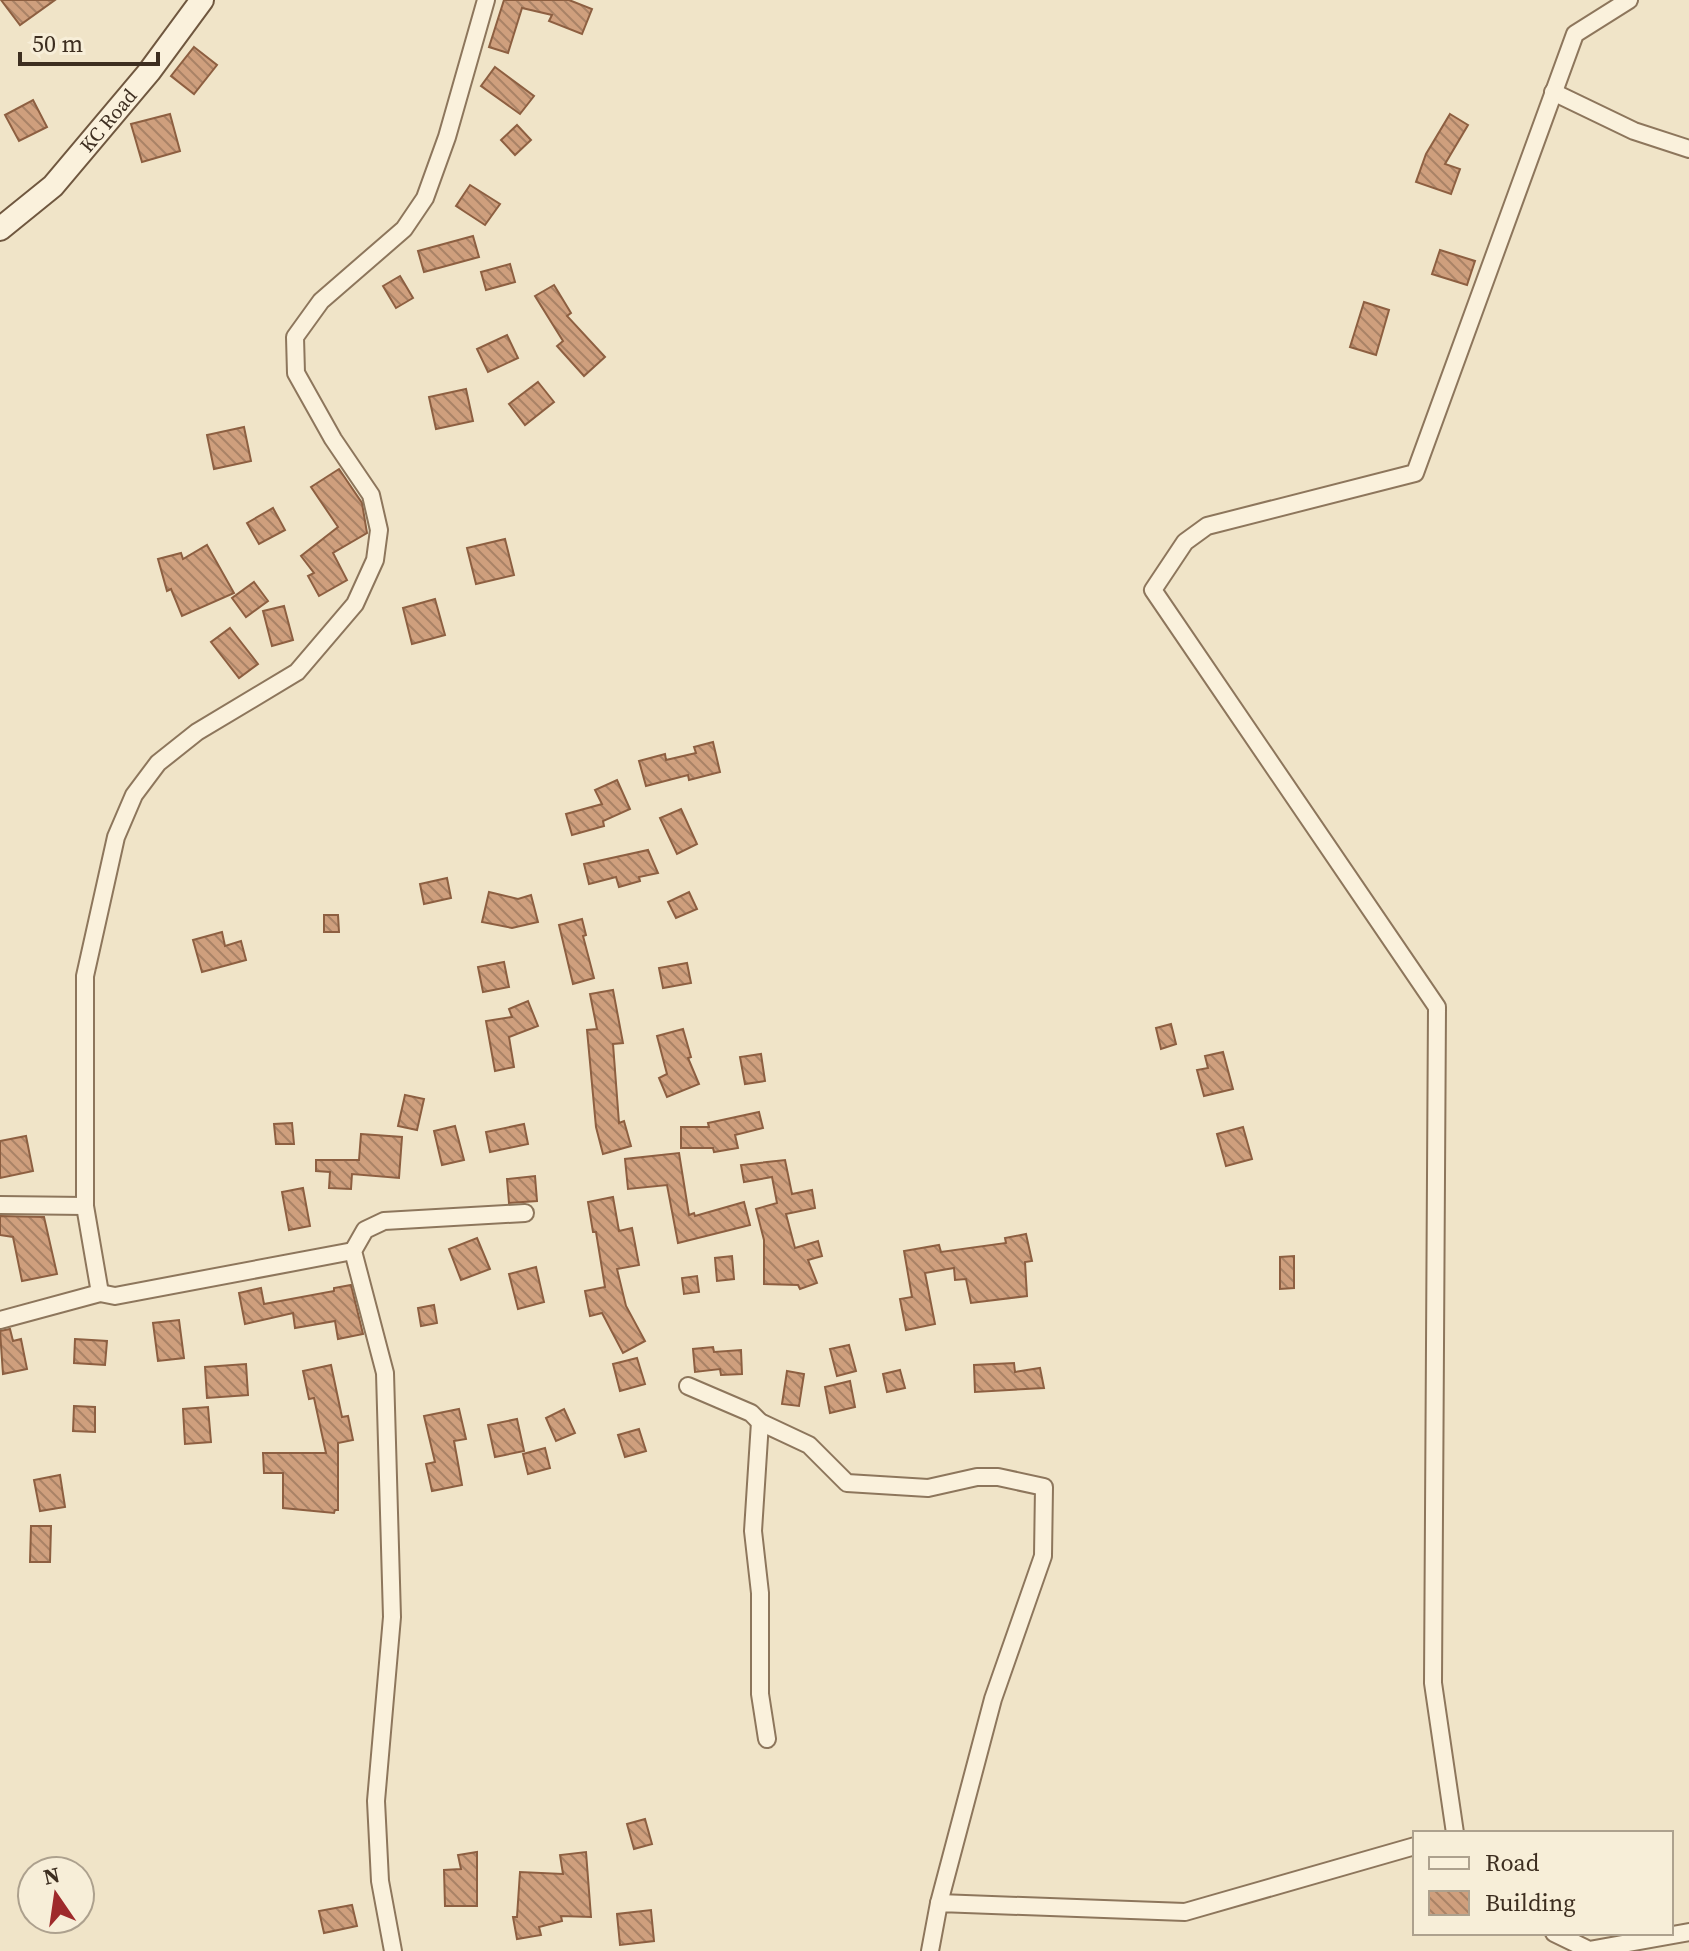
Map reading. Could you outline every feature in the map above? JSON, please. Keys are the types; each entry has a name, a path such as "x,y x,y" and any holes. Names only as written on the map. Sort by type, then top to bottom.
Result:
{"main road":[{"name":"KC Road","path":"0,229 53,186 149,72 202,0"}],"street":[{"path":"100,1293 85,1206 85,976 116,837 134,795 158,763 197,732 297,672 355,604 375,560 379,530 371,495 333,439 296,373 295,337 321,301 404,229 425,198 447,137 486,0"},
{"path":"1455,1831 1433,1683 1437,1007 1153,590 1185,542 1207,526 1415,473 1575,34 1629,0"},
{"path":"1553,92 1634,131 1689,149"},
{"path":"0,1205 85,1206"},
{"path":"393,1951 380,1881 376,1801 392,1617 385,1373 353,1251 365,1230 384,1221 525,1213"},
{"path":"0,1320 100,1293 115,1296 353,1251"},
{"path":"688,1386 751,1413 760,1422 809,1445 847,1483 928,1488 977,1477 998,1477 1044,1487 1043,1556 993,1699 939,1903 930,1951"},
{"path":"760,1422 753,1531 760,1593 760,1694 767,1739"},
{"path":"939,1903 1185,1912 1413,1847"},
{"path":"1558,1935 1589,1950 1672,1935"}],"building":[{"path":"1,0 55,0 20,25"},
{"path":"504,0 569,0 592,9 582,34 549,21 552,15 522,8 508,53 489,47"},
{"path":"194,47 217,65 194,94 171,76"},
{"path":"495,67 534,96 520,114 481,86"},
{"path":"33,100 47,127 19,141 5,115"},
{"path":"170,114 180,151 142,162 131,124"},
{"path":"1450,114 1468,125 1445,164 1460,169 1451,194 1416,182 1426,154"},
{"path":"517,125 531,140 515,155 501,140"},
{"path":"470,185 500,204 485,225 456,206"},
{"path":"473,236 479,257 424,272 418,251"},
{"path":"1440,250 1475,261 1467,285 1432,274"},
{"path":"510,264 515,282 486,290 481,272"},
{"path":"400,276 413,298 396,308 383,286"},
{"path":"554,285 571,313 567,316 605,357 584,376 557,346 563,341 535,296"},
{"path":"1364,302 1389,310 1376,355 1350,347"},
{"path":"507,335 518,358 488,372 477,349"},
{"path":"538,382 554,402 525,425 509,404"},
{"path":"466,389 473,421 436,429 429,397"},
{"path":"244,427 251,461 214,469 207,435"},
{"path":"339,469 362,503 367,533 333,553 347,580 319,596 308,576 314,573 301,556 338,527 311,487"},
{"path":"273,508 285,530 259,544 247,523"},
{"path":"505,539 514,575 476,584 467,548"},
{"path":"207,545 234,593 182,616 171,589 167,591 158,559 181,553 183,559"},
{"path":"254,582 268,601 246,617 232,598"},
{"path":"435,599 445,635 412,644 403,608"},
{"path":"284,606 293,640 272,646 263,611"},
{"path":"230,628 258,664 239,678 211,642"},
{"path":"713,742 720,772 689,780 688,775 646,786 639,761 665,754 666,760 696,753 694,747"},
{"path":"617,780 630,809 603,821 604,826 572,835 566,814 602,804 595,790"},
{"path":"681,809 697,844 677,854 660,818"},
{"path":"648,850 658,873 639,877 640,881 619,887 616,877 589,884 584,864"},
{"path":"447,878 451,898 424,904 420,884"},
{"path":"489,892 518,899 531,895 538,922 512,928 482,922"},
{"path":"689,892 697,909 676,918 668,902"},
{"path":"324,915 338,915 339,932 324,932"},
{"path":"582,919 586,935 583,936 594,978 573,984 559,925"},
{"path":"222,932 225,946 241,941 246,960 202,972 193,940"},
{"path":"504,962 509,987 483,992 478,967"},
{"path":"687,963 691,983 663,988 659,968"},
{"path":"613,990 623,1043 613,1044 619,1123 624,1121 631,1146 603,1154 596,1127 587,1030 597,1029 590,994"},
{"path":"528,1001 538,1026 509,1037 514,1067 495,1071 486,1021 512,1017 509,1009"},
{"path":"1171,1024 1176,1044 1161,1049 1156,1028"},
{"path":"683,1029 691,1057 688,1058 699,1084 667,1097 659,1078 667,1074 657,1036"},
{"path":"1223,1052 1233,1089 1204,1096 1197,1070 1208,1068 1205,1056"},
{"path":"761,1054 765,1081 745,1084 740,1057"},
{"path":"405,1095 424,1099 417,1130 398,1126"},
{"path":"759,1112 763,1128 735,1135 738,1148 714,1152 713,1148 681,1148 681,1127 709,1127 708,1123"},
{"path":"292,1123 294,1144 276,1144 274,1124"},
{"path":"524,1124 528,1144 490,1152 486,1132"},
{"path":"455,1126 464,1160 442,1165 434,1131"},
{"path":"1243,1127 1252,1159 1226,1166 1217,1134"},
{"path":"361,1134 402,1137 399,1178 352,1174 351,1189 329,1188 330,1172 316,1171 316,1160 359,1160"},
{"path":"26,1136 33,1171 0,1178 0,1141"},
{"path":"679,1153 689,1215 744,1202 750,1225 678,1243 667,1185 628,1189 625,1159"},
{"path":"785,1160 792,1194 812,1190 815,1208 786,1214 795,1248 818,1241 822,1256 808,1260 817,1283 800,1289 798,1285 764,1284 764,1240 756,1209 777,1203 772,1177 744,1182 741,1165"},
{"path":"535,1176 537,1201 509,1203 507,1179"},
{"path":"303,1188 310,1226 289,1230 282,1192"},
{"path":"613,1197 619,1231 632,1228 639,1265 617,1269 626,1306 645,1341 623,1353 602,1313 590,1316 585,1291 605,1287 588,1202"},
{"path":"0,1216 44,1217 57,1274 22,1281 13,1237 0,1235"},
{"path":"1026,1234 1032,1261 1025,1262 1027,1296 971,1303 966,1279 955,1280 954,1268 925,1273 935,1324 906,1330 900,1299 912,1297 904,1251 939,1245 941,1252 1006,1243 1005,1238"},
{"path":"477,1238 490,1269 461,1280 449,1249"},
{"path":"732,1256 734,1279 717,1281 715,1258"},
{"path":"1294,1256 1294,1288 1280,1289 1280,1257"},
{"path":"536,1267 544,1302 518,1309 509,1274"},
{"path":"697,1276 699,1292 684,1294 682,1278"},
{"path":"351,1285 363,1334 338,1339 335,1321 295,1328 293,1313 245,1324 239,1293 261,1288 264,1304"},
{"path":"434,1305 437,1323 421,1326 418,1308"},
{"path":"179,1320 184,1358 158,1361 153,1323"},
{"path":"10,1329 13,1341 21,1339 27,1369 3,1374 0,1331"},
{"path":"75,1339 107,1341 105,1365 74,1363"},
{"path":"849,1345 856,1371 837,1376 830,1349"},
{"path":"713,1347 714,1352 741,1350 742,1374 721,1375 720,1369 695,1372 693,1349"},
{"path":"637,1358 645,1384 620,1391 613,1364"},
{"path":"1014,1363 1015,1372 1040,1368 1044,1388 975,1392 974,1365"},
{"path":"246,1364 248,1395 207,1398 205,1367"},
{"path":"331,1365 342,1417 348,1416 353,1440 338,1443 338,1510 334,1513 283,1508 283,1473 264,1473 263,1453 326,1453 314,1398 309,1399 303,1371"},
{"path":"900,1370 905,1388 887,1392 883,1374"},
{"path":"787,1371 804,1374 799,1406 782,1404"},
{"path":"850,1381 855,1407 830,1413 825,1387"},
{"path":"74,1406 95,1407 95,1432 73,1431"},
{"path":"208,1407 211,1442 185,1444 183,1409"},
{"path":"459,1409 466,1439 454,1441 462,1485 432,1491 426,1464 435,1462 424,1416"},
{"path":"564,1409 575,1433 556,1441 546,1418"},
{"path":"517,1419 524,1451 495,1457 488,1425"},
{"path":"639,1429 646,1451 625,1457 618,1435"},
{"path":"545,1448 550,1468 528,1474 523,1454"},
{"path":"60,1475 65,1507 40,1511 34,1480"},
{"path":"31,1526 51,1526 50,1562 30,1562"},
{"path":"645,1819 652,1844 634,1849 627,1824"},
{"path":"477,1852 477,1906 445,1906 444,1870 461,1869 458,1855"},
{"path":"586,1852 591,1917 561,1916 562,1921 539,1927 541,1935 517,1939 513,1917 517,1917 520,1872 563,1874 560,1855"},
{"path":"352,1905 357,1926 324,1933 319,1911"},
{"path":"651,1910 654,1941 620,1945 617,1914"}]}
